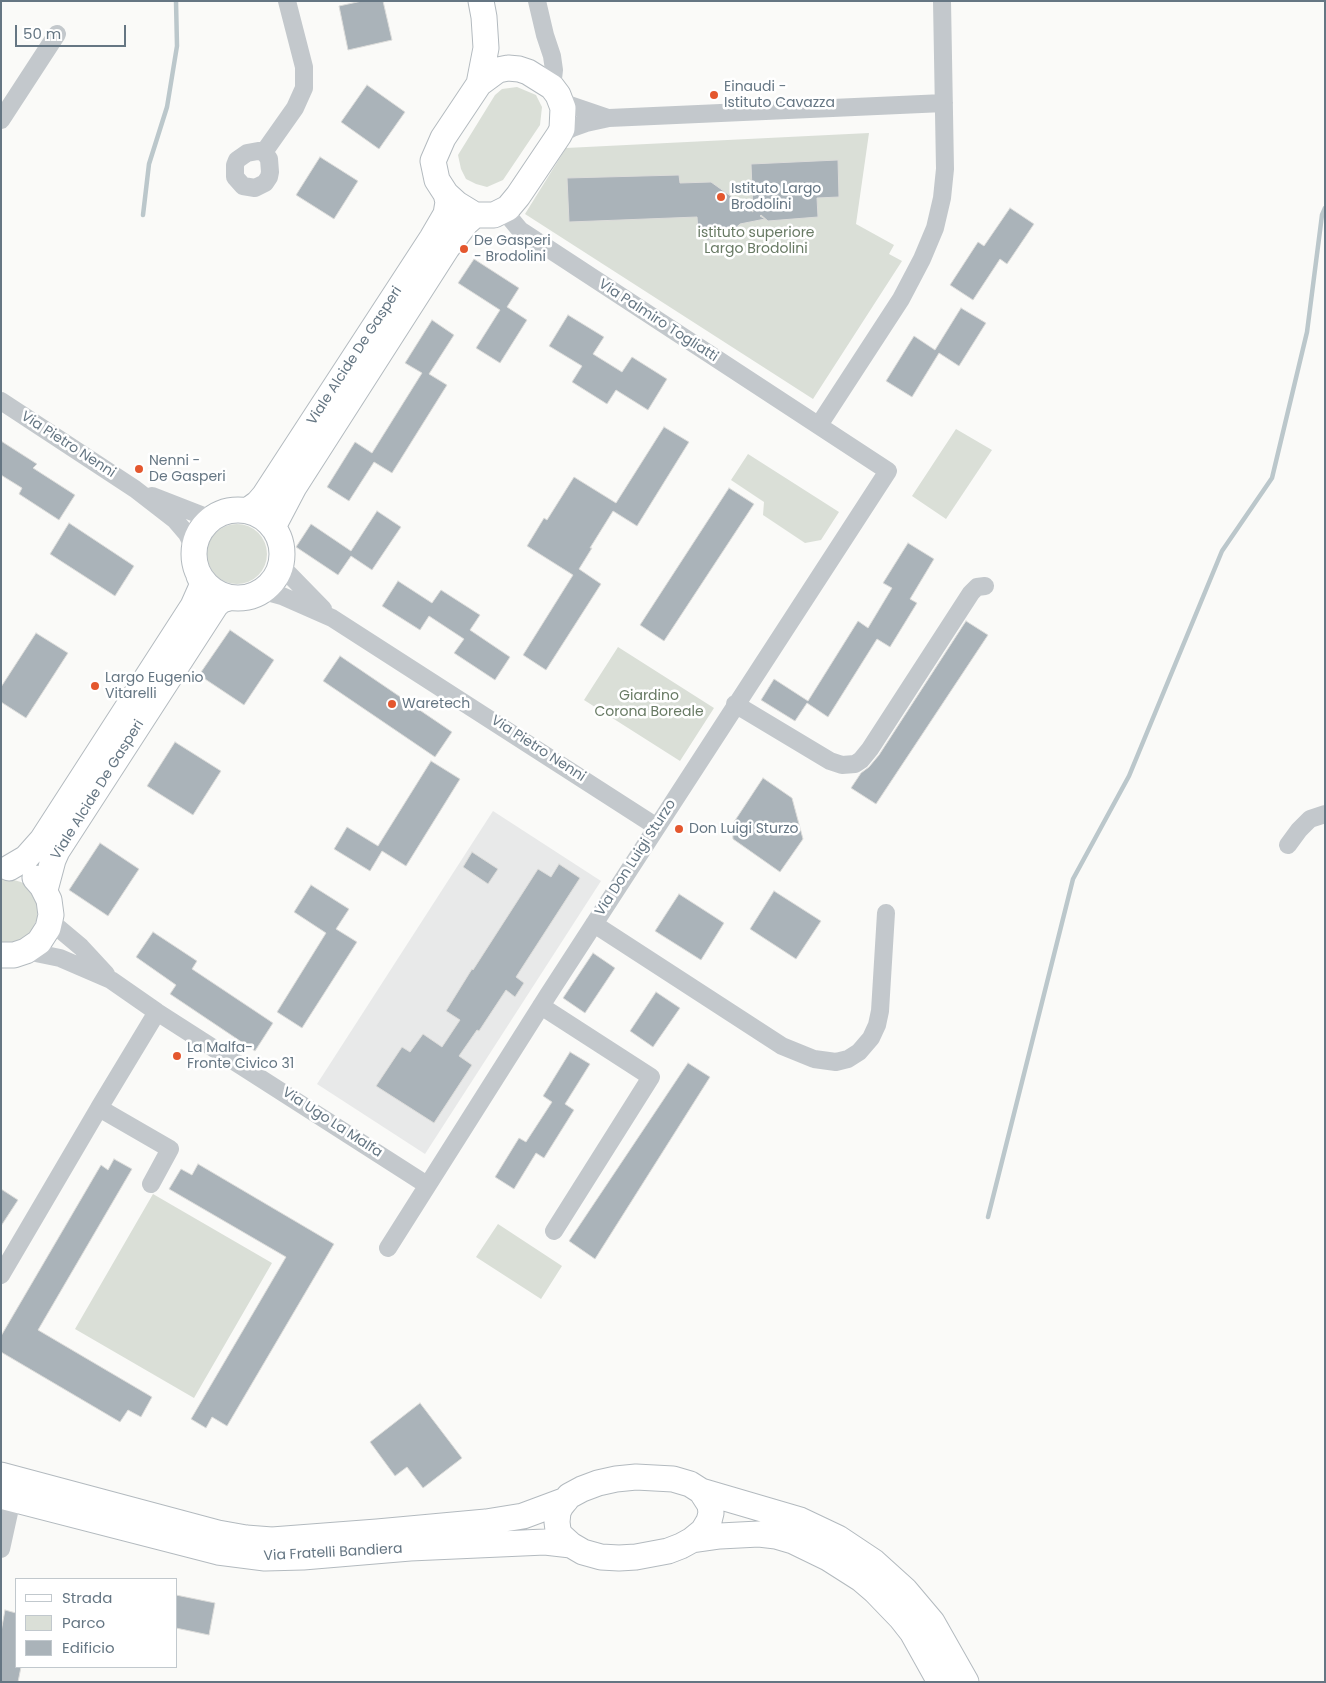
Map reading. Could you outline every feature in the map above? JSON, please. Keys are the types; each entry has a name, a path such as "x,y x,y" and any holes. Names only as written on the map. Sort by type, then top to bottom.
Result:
{"street":[{"path":"264,152 295,108 304,88 304,72 287,1"},
{"path":"538,1 547,43 552,56 556,95 563,108 563,122 559,135 508,208 494,215 476,215 457,204 446,194 437,180 433,161 443,138 479,84 498,70 508,68 524,70 539,63 547,43"},
{"path":"819,426 912,280 935,228 944,182 942,1"},
{"path":"483,9 498,44 509,60 556,95 609,118"},
{"path":"479,84 486,48 483,9"},
{"path":"1,120 57,34"},
{"path":"559,135 572,128 609,118 944,103"},
{"name":"Viale Alcide De Gasperi","path":"247,511 264,496 432,238 446,214 448,202 446,194"},
{"name":"Via Palmiro Togliatti","path":"508,208 510,218 520,230 888,472"},
{"name":"Viale Alcide De Gasperi","path":"273,527 294,487 436,264 466,223 476,215"},
{"name":"Via Pietro Nenni","path":"1,401 135,489 175,520 187,534 194,548"},
{"name":"Via Don Luigi Sturzo","path":"388,1248 735,704 888,472"},
{"name":"Via Pietro Nenni","path":"135,489 211,519"},
{"path":"247,511 261,516 273,527 281,542 281,566 273,582 260,593 245,598 229,598 212,590 199,576 195,565 194,548 197,537 211,519 224,512 247,511"},
{"path":"281,566 332,618"},
{"name":"Viale Alcide De Gasperi","path":"5,868 31,854 46,834 193,606 201,588 202,582 199,576"},
{"path":"735,704 830,761 842,765 855,764 870,749 971,593 977,587 985,586"},
{"name":"Via Pietro Nenni","path":"260,593 282,596 332,618 656,827"},
{"name":"Viale Alcide De Gasperi","path":"45,890 57,850 216,605 222,600 229,598"},
{"path":"1288,845 1304,824 1310,819 1325,814"},
{"path":"5,868 20,870 30,874 45,890 50,905 48,928 39,942 8,954"},
{"path":"594,924 782,1046 808,1058 836,1062 848,1059 858,1052 871,1038 877,1024 880,1011 886,913"},
{"name":"Via Ugo La Malfa","path":"50,921 81,948 111,980"},
{"name":"Via Ugo La Malfa","path":"8,954 38,952 60,958 111,980 157,1012 427,1185"},
{"path":"541,1006 651,1077 554,1231"},
{"path":"1,1275 157,1012"},
{"path":"99,1108 170,1150 151,1184"},
{"name":"Via Fratelli Bandiera","path":"7,1487 218,1533 272,1540 486,1522 523,1516 566,1500 575,1492 607,1480 646,1477 673,1479 690,1484 701,1491 800,1520 838,1538 874,1562 905,1590 926,1614 966,1682"},
{"path":"1,1549 7,1487"},
{"name":"Via Fratelli Bandiera","path":"7,1487 185,1544 248,1557 296,1558 410,1548 530,1543 571,1545 592,1555 619,1558 653,1555 682,1546 703,1531 711,1513 709,1501 701,1491"},
{"path":"566,1500 558,1512 557,1525 560,1535 571,1545"},
{"name":"Via Fratelli Bandiera","path":"692,1540 720,1536 767,1535 793,1541 828,1558 861,1579 901,1618 912,1632 940,1682"}],"shaded area":[{"path":"493,811 601,881 425,1154 317,1084"}],"green space":[{"path":"517,87 536,95 542,107 540,125 503,180 487,187 476,184 466,179 461,169 458,155 495,95 502,89"},
{"name":"istituto superiore Largo Brodolini","path":"869,133 856,224 894,245 889,254 902,261 813,399 525,214 566,148"},
{"path":"956,429 992,450 946,519 912,496"},
{"path":"748,454 839,512 821,540 805,543 763,515 764,502 731,480"},
{"path":"231,524 243,524 259,532 265,542 267,554 265,566 259,576 243,584 231,584 215,576 207,560 207,548 215,532"},
{"name":"Giardino Corona Boreale","path":"618,647 714,708 680,761 584,700"},
{"path":"1,879 21,882 30,888 36,898 38,908 37,919 27,936 19,941 1,942"},
{"path":"153,1194 272,1263 194,1398 75,1329"},
{"path":"498,1224 562,1266 541,1299 476,1257"}],"building":[{"path":"362,1 383,1 392,40 348,50 339,6"},
{"path":"367,85 405,112 379,149 341,122"},
{"path":"320,157 358,181 334,219 296,195"},
{"name":"Istituto Largo Brodolini","path":"838,160 839,197 817,198 818,217 768,221 761,215 765,219 740,224 724,239 707,240 698,230 697,217 569,222 567,178 679,175 680,183 711,182 753,212 751,164"},
{"path":"1010,208 1034,224 1007,264 1000,259 973,300 950,285 978,242 984,246"},
{"path":"474,259 519,288 507,307 527,320 500,363 476,348 500,310 458,283"},
{"path":"961,308 986,323 959,366 939,353 912,397 886,381 914,336 935,350"},
{"path":"568,315 604,337 593,354 622,372 632,357 667,379 648,410 616,390 607,404 572,382 582,366 549,346"},
{"path":"432,320 454,335 429,374 447,385 392,473 374,462 349,501 327,487 355,442 372,453 422,373 405,363"},
{"path":"664,427 689,442 637,526 613,511 579,569 601,584 546,670 523,655 573,575 527,546 544,518 547,520 574,477 616,503"},
{"path":"1,441 37,464 33,468 75,495 59,520 19,494 22,488 1,475"},
{"path":"729,488 754,504 664,641 640,625"},
{"path":"377,511 401,527 372,570 351,556 338,575 296,547 311,524 351,551"},
{"path":"69,523 134,566 115,596 50,554"},
{"path":"908,543 934,559 910,599 917,603 890,647 877,639 828,717 807,703 795,721 761,700 774,679 808,701 858,621 868,628 892,588 883,583"},
{"path":"398,581 432,603 441,590 480,615 470,630 510,657 495,680 454,653 464,639 429,616 420,630 382,606"},
{"path":"966,621 988,635 876,804 851,788 861,773 879,755"},
{"path":"230,630 274,660 244,705 199,675"},
{"path":"36,633 68,653 26,718 1,702 1,687"},
{"path":"340,656 452,732 435,757 323,681"},
{"path":"175,742 221,771 193,815 147,786"},
{"path":"431,761 460,779 406,866 382,851 370,871 334,849 347,827 378,846"},
{"path":"763,778 792,798 803,839 780,872 733,839 732,825"},
{"path":"100,843 139,869 108,916 69,890"},
{"path":"472,852 498,869 488,884 463,867"},
{"path":"559,864 580,878 516,977 524,983 515,997 506,990 479,1031 477,1030 459,1056 472,1065 434,1123 376,1086 402,1047 410,1052 423,1034 442,1047 460,1020 446,1011 472,969 538,869 551,877"},
{"path":"311,885 349,909 336,929 357,942 302,1028 277,1012 326,933 294,912"},
{"path":"774,891 821,921 796,959 750,929"},
{"path":"679,894 724,923 701,960 655,931"},
{"path":"153,932 197,961 192,969 273,1023 255,1051 170,994 176,985 136,957"},
{"path":"593,953 615,968 585,1013 563,998"},
{"path":"656,992 680,1008 653,1047 630,1031"},
{"path":"570,1052 590,1064 565,1104 574,1110 544,1158 536,1153 514,1189 495,1177 519,1138 526,1142 552,1102 543,1096"},
{"path":"688,1063 710,1077 595,1259 569,1241"},
{"path":"114,1159 132,1169 38,1330 152,1397 141,1417 128,1410 120,1422 1,1352 1,1336 101,1165 108,1170"},
{"path":"198,1164 334,1244 227,1426 212,1417 206,1428 191,1419 286,1257 169,1189 181,1169 192,1175"},
{"path":"1,1189 18,1200 1,1226"},
{"path":"420,1403 462,1458 423,1488 407,1467 395,1476 370,1442"},
{"path":"178,1595 215,1603 209,1635 178,1628"},
{"path":"5,1610 15,1613 15,1668 21,1668 18,1682 1,1682 1,1632"}],"waterway":[{"path":"143,215 149,164 167,107 177,46 176,1"},
{"path":"988,1217 1073,879 1129,776 1222,551 1272,478 1307,332 1322,215 1325,208"}],"place":[{"name":"Einaudi - Istituto Cavazza","path":"714,95"},
{"name":"Istituto Largo Brodolini","path":"721,197"},
{"name":"De Gasperi - Brodolini","path":"464,249"},
{"name":"Nenni - De Gasperi","path":"139,469"},
{"name":"Largo Eugenio Vitarelli","path":"95,686"},
{"name":"Waretech","path":"392,704"},
{"name":"Don Luigi Sturzo","path":"679,829"},
{"name":"La Malfa- Fronte Civico 31","path":"177,1056"}]}
